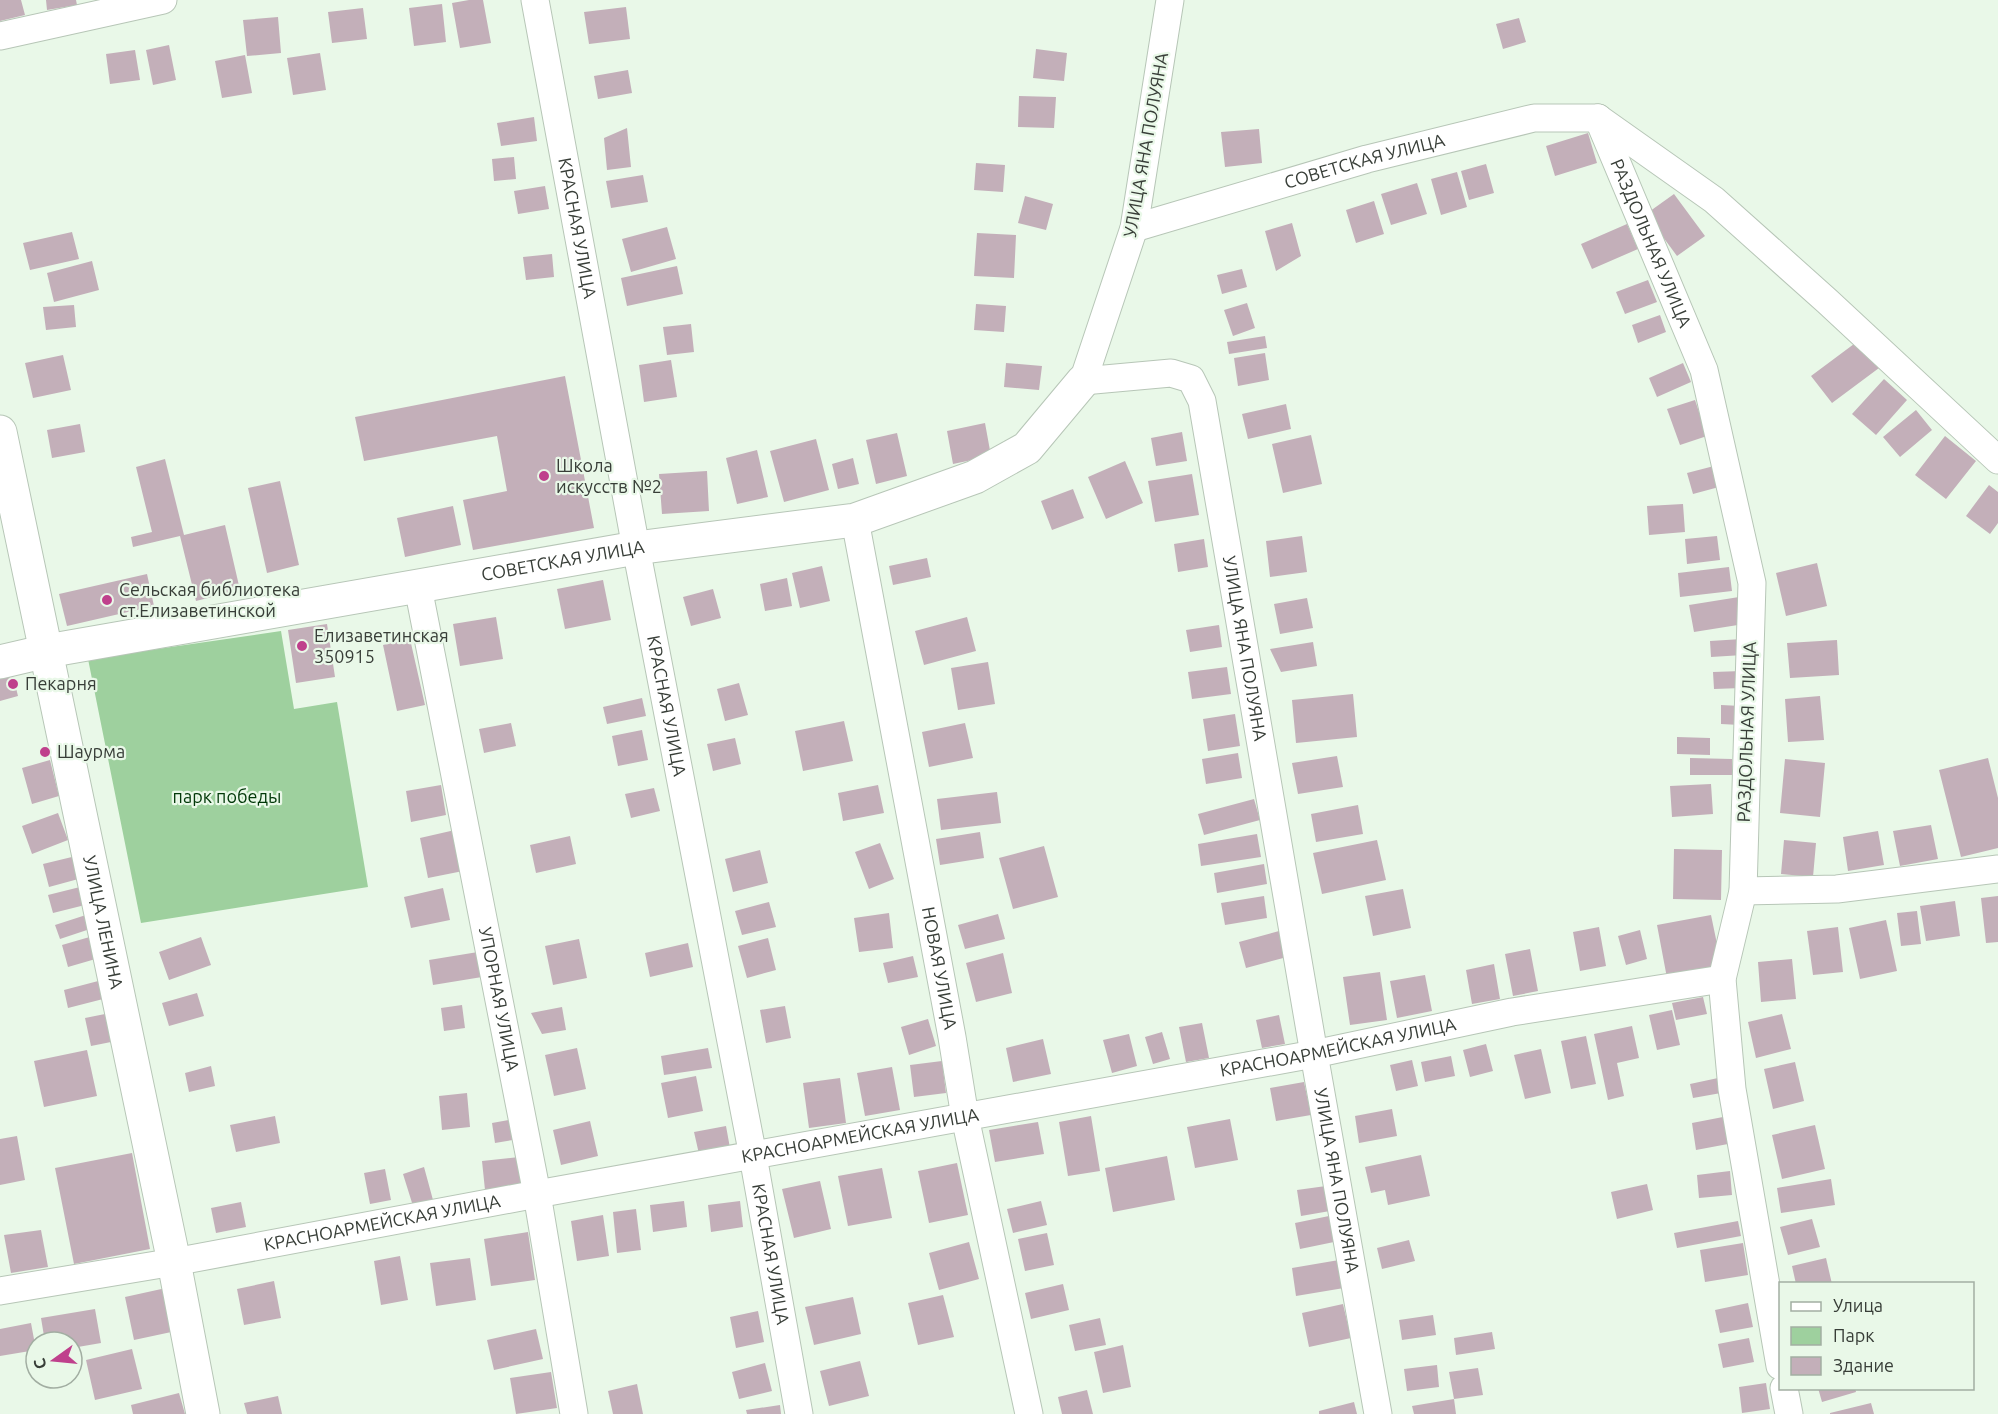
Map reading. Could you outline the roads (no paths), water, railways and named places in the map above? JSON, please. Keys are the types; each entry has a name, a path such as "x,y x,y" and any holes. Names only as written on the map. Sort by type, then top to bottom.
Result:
{"street":[{"path":"0,36 163,0"},
{"name":"КРАСНАЯ УЛИЦА","path":"535,0 636,548 753,1156 799,1414"},
{"name":"УЛИЦА ЯНА ПОЛУЯНА","path":"1170,0 1134,228 1083,381 1171,372 1191,379 1202,401 1378,1414"},
{"name":"СОВЕТСКАЯ УЛИЦА","path":"1134,228 1367,159 1534,118 1598,118"},
{"path":"1598,118 1714,200 1998,460"},
{"name":"РАЗДОЛЬНАЯ УЛИЦА","path":"1598,118 1704,370 1752,583 1743,891 1722,979 1732,1089 1779,1360"},
{"name":"СОВЕТСКАЯ УЛИЦА","path":"0,662 47,651 636,548 855,520 975,477 1028,448 1083,381"},
{"name":"УЛИЦА ЛЕНИНА","path":"0,432 174,1262 203,1414"},
{"name":"НОВАЯ УЛИЦА","path":"855,520 965,1117 1029,1414"},
{"name":"УПОРНАЯ УЛИЦА","path":"418,587 537,1194 574,1414"},
{"path":"1743,891 1837,889 1998,869"},
{"name":"КРАСНОАРМЕЙСКАЯ УЛИЦА","path":"0,1291 174,1262 1314,1054 1512,1012 1722,979"},
{"path":"1784,1390 1789,1414"}],"place":[{"name":"Школа искусств №2","path":"544,476"},
{"name":"Сельская библиотека ст.Елизаветинской","path":"107,600"},
{"name":"Елизаветинская 350915","path":"302,646"},
{"name":"Пекарня","path":"13,684"},
{"name":"Шаурма","path":"45,752"}],"park label":[{"name":"парк победы","path":"227,797"}]}
